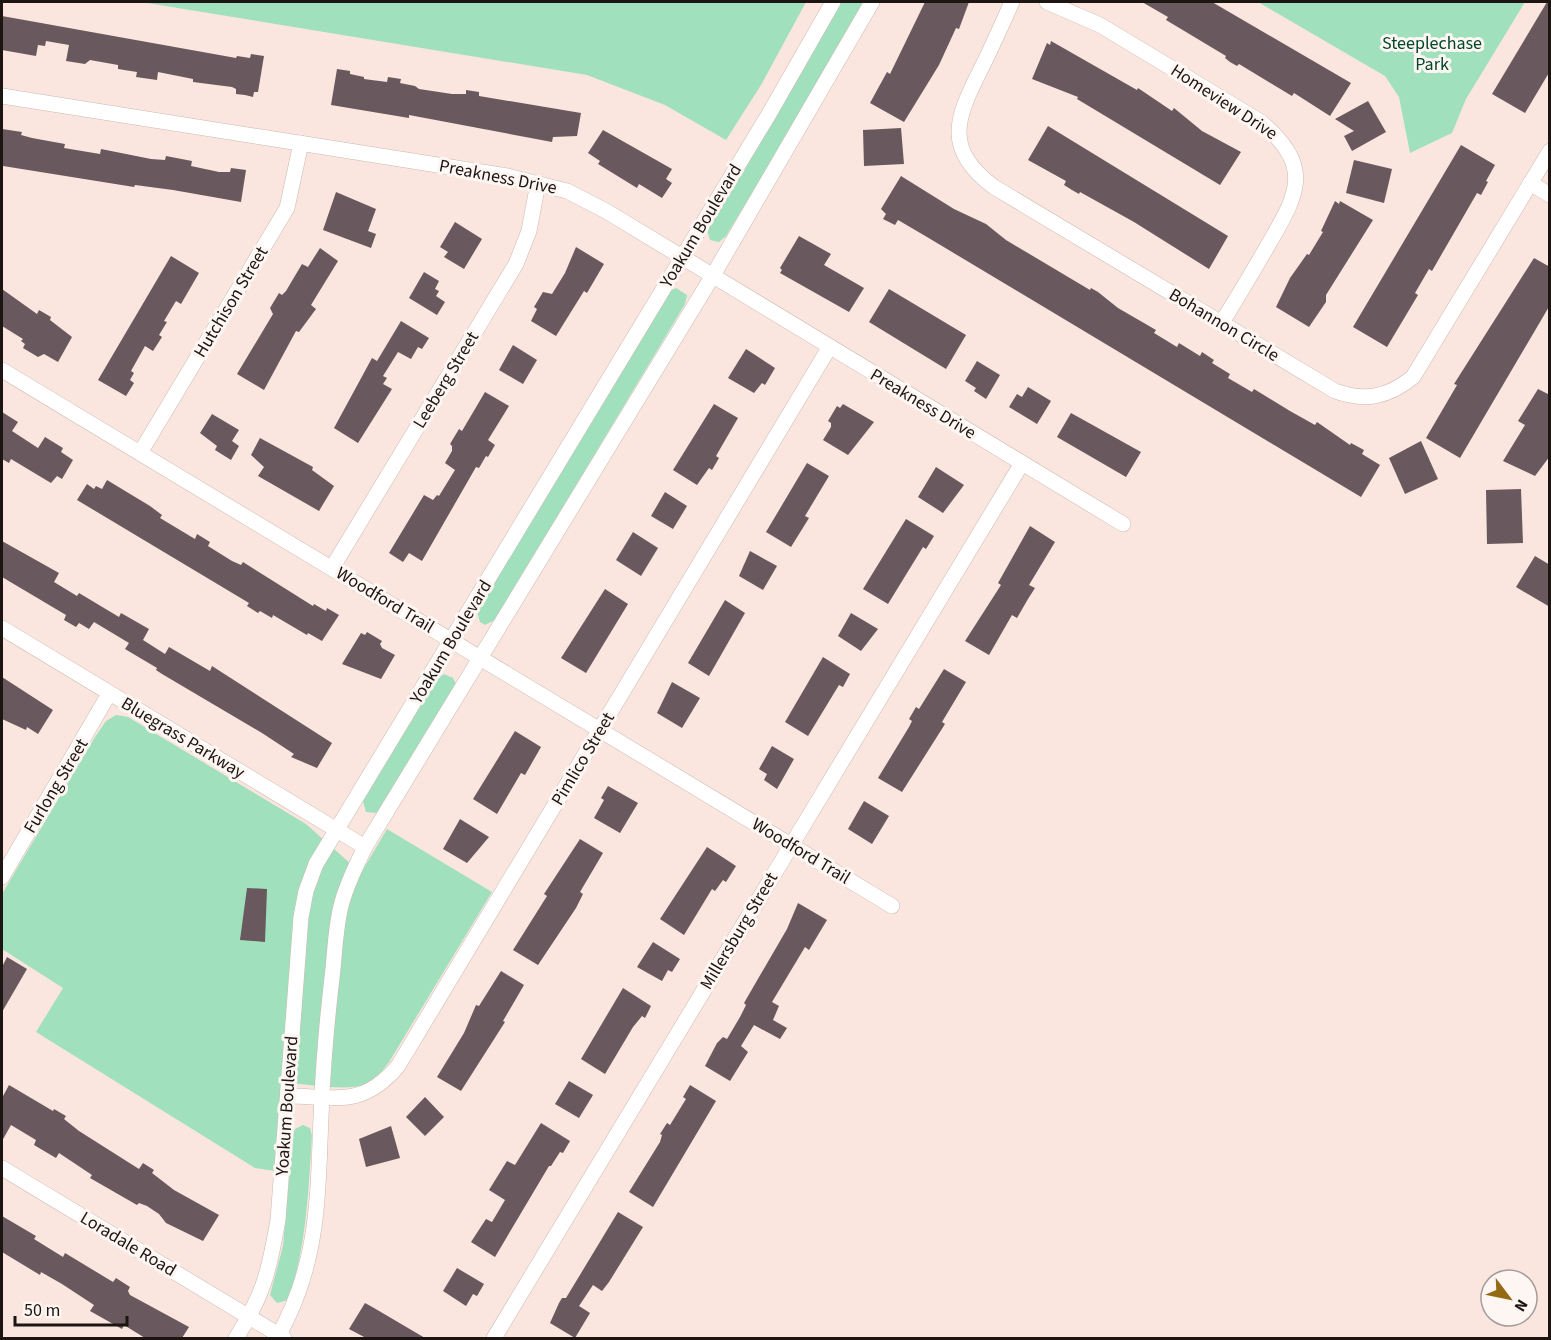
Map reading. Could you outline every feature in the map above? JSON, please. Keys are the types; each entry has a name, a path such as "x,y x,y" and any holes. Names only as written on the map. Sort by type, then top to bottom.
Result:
{"street":[{"name":"Yoakum Boulevard","path":"236,1338 260,1299 270,1266 278,1220 301,916 306,891 316,864 769,114 833,2"},
{"name":"Yoakum Boulevard","path":"280,1337 310,1260 319,1187 322,1097 340,906 348,883 365,847 712,277 872,2"},
{"name":"Bohannon Circle","path":"1012,2 961,109 959,133 962,149 972,166 994,187 1335,391 1365,398 1381,397 1394,391 1413,377 1550,151"},
{"name":"Homeview Drive","path":"1047,2 1100,25 1261,122 1284,142 1296,181 1290,207 1221,324"},
{"name":"Preakness Drive","path":"2,96 301,143 538,183 567,191 586,200 1123,524"},
{"name":"Hutchison Street","path":"140,453 287,208 294,186 301,143"},
{"name":"Leeberg Street","path":"332,568 516,264 529,231 538,183"},
{"path":"1530,183 1550,195"},
{"name":"Pimlico Street","path":"289,1096 354,1096 373,1091 398,1066 829,348"},
{"name":"Woodford Trail","path":"2,370 892,906"},
{"name":"Millersburg Street","path":"494,1338 1022,463"},
{"name":"Bluegrass Parkway","path":"2,628 365,847"},
{"name":"Furlong Street","path":"2,877 110,694"},
{"name":"Loradale Road","path":"2,1168 280,1337"}],"green space":[{"path":"141,2 806,2 761,85 726,140 665,105 587,75"},
{"path":"841,2 864,2 852,26 726,236 719,242 710,240 707,230 805,67"},
{"name":"Steeplechase Park","path":"1258,2 1525,2 1466,99 1452,133 1410,153 1399,97 1385,76"},
{"path":"676,288 687,295 685,304 495,620 485,625 480,622 477,611 670,291"},
{"path":"444,674 453,678 456,684 377,813 366,812 363,801 436,680"},
{"path":"116,715 128,717 306,824 361,873 387,829 492,892 389,1062 375,1078 356,1087 282,1082 275,1171 255,1168 36,1032 63,988 2,949 2,894 95,737 106,721"},
{"path":"303,1125 310,1128 312,1136 303,1239 288,1300 277,1303 270,1295 283,1246 293,1135 295,1129"}],"building":[{"path":"925,2 969,2 959,29 956,28 939,65 904,122 870,103 887,72 890,74"},
{"path":"1142,2 1212,2 1351,83 1330,116 1294,93 1292,96 1239,64 1237,66 1230,62 1225,58 1226,56 1166,20 1168,17"},
{"path":"1547,2 1550,2 1550,71 1525,113 1492,94"},
{"path":"2,16 236,58 237,56 250,58 251,54 264,56 258,92 254,92 253,97 236,94 236,89 232,87 193,82 193,79 158,72 157,80 136,77 137,72 118,69 118,65 90,60 85,64 66,61 69,45 46,41 45,46 38,45 36,56 2,50"},
{"path":"1051,41 1137,90 1138,88 1172,111 1174,108 1202,131 1241,152 1220,185 1077,99 1078,97 1032,79 1047,43 1050,45"},
{"path":"337,69 350,71 350,74 364,77 364,79 387,82 388,77 401,79 400,83 419,89 452,94 466,94 466,90 479,92 479,96 581,113 577,136 553,137 552,142 409,115 409,118 331,105"},
{"path":"1368,101 1386,132 1352,151 1344,136 1354,131 1335,119"},
{"path":"1048,126 1228,236 1209,269 1134,222 1080,192 1079,194 1072,190 1064,185 1066,181 1028,160"},
{"path":"901,128 904,164 864,166 863,130"},
{"path":"2,129 22,132 21,135 32,138 65,144 64,148 100,154 101,149 151,159 165,160 166,156 192,161 191,166 219,172 230,172 231,168 246,170 241,202 3,166"},
{"path":"603,130 672,169 666,179 672,183 662,198 639,184 637,188 598,164 600,161 588,153"},
{"path":"1461,145 1495,165 1481,195 1477,193 1432,271 1429,269 1415,293 1418,295 1387,347 1353,327"},
{"path":"1354,160 1392,169 1384,203 1346,193"},
{"path":"901,176 954,209 986,224 1006,240 1090,290 1091,288 1098,292 1118,308 1156,330 1154,333 1177,347 1179,343 1200,356 1202,352 1214,360 1212,363 1230,374 1228,378 1252,392 1254,389 1315,425 1317,422 1350,445 1351,443 1364,450 1362,454 1380,465 1361,497 898,220 895,225 883,219 886,214 881,209"},
{"path":"336,192 376,209 368,231 376,234 371,248 323,230"},
{"path":"1335,201 1339,204 1340,201 1373,220 1326,295 1326,302 1309,327 1276,307 1290,278 1307,254 1309,255 1323,232 1321,231"},
{"path":"455,222 482,239 464,269 444,257 448,252 440,247"},
{"path":"799,236 831,254 824,265 864,288 849,312 780,273 782,270 780,268"},
{"path":"576,247 604,264 587,293 584,291 556,336 531,321 537,309 534,307 543,292 552,294 565,273"},
{"path":"320,248 338,261 311,305 316,309 299,332 296,331 264,390 237,374 273,314 270,308 279,293 282,295 286,291 302,264 308,267"},
{"path":"171,256 199,273 181,304 176,301 164,321 167,322 159,335 162,337 153,351 145,346 131,371 134,373 130,380 134,383 126,396 98,380"},
{"path":"1534,258 1550,267 1550,305 1460,458 1426,438 1457,385 1454,384"},
{"path":"424,272 439,281 435,289 439,291 436,296 445,302 437,315 409,298"},
{"path":"2,289 37,314 39,310 51,317 50,320 72,337 58,362 44,354 38,357 23,348 25,344 21,341 23,339 2,326"},
{"path":"889,289 966,335 946,369 869,322"},
{"path":"401,321 429,338 422,349 418,347 411,359 398,352 383,376 387,378 383,384 392,389 358,443 334,428 372,358 377,361"},
{"path":"513,345 537,360 523,384 499,370"},
{"path":"746,349 775,368 765,385 762,383 754,393 728,378"},
{"path":"977,361 1000,375 986,399 974,391 976,388 965,381"},
{"path":"1028,387 1051,401 1037,424 1009,407 1017,394 1022,397"},
{"path":"1538,389 1550,395 1550,456 1535,476 1503,461 1525,425 1518,421"},
{"path":"485,392 509,406 488,440 495,445 479,468 476,467 422,561 409,553 403,562 389,553 424,495 433,500 437,495 439,496 455,470 445,463 452,451 450,444 459,429 462,431"},
{"path":"714,404 738,418 716,456 719,458 712,470 709,468 697,485 673,470"},
{"path":"843,404 874,422 848,455 823,440 831,427 828,421 837,406 840,408"},
{"path":"2,412 18,422 12,431 38,448 45,437 63,448 61,452 73,460 62,479 57,476 51,483 11,459 9,463 2,459"},
{"path":"1071,413 1141,452 1126,477 1057,437"},
{"path":"212,414 239,430 232,441 239,446 231,460 215,450 217,446 200,433"},
{"path":"260,438 313,467 312,470 334,486 319,511 258,476 264,467 251,455"},
{"path":"1421,441 1438,479 1405,494 1389,458"},
{"path":"807,463 829,476 805,516 809,518 791,547 766,532"},
{"path":"936,467 964,485 943,513 918,497"},
{"path":"107,480 150,506 162,515 160,518 195,539 197,534 210,542 208,546 232,561 241,565 243,562 313,606 314,604 326,611 327,608 339,615 322,641 273,615 272,618 260,611 258,613 247,606 249,603 77,500 87,484 94,489 96,486 102,489"},
{"path":"1521,489 1523,543 1487,544 1486,490"},
{"path":"665,492 687,506 673,529 651,516"},
{"path":"906,519 934,536 926,549 923,547 888,604 863,589"},
{"path":"1030,526 1055,542 1029,585 1035,588 1017,618 1012,615 989,655 965,641 1001,585 998,583"},
{"path":"633,532 658,548 641,576 616,560"},
{"path":"2,541 59,573 54,582 77,596 79,593 119,617 121,613 149,629 143,640 165,654 169,647 210,671 212,666 332,743 317,768 291,757 294,754 262,733 162,674 156,670 157,668 125,649 129,643 94,622 89,629 79,623 76,627 64,620 66,615 2,577"},
{"path":"750,551 777,566 763,590 739,576"},
{"path":"1535,556 1550,565 1550,607 1516,587"},
{"path":"605,589 628,604 586,673 561,658"},
{"path":"725,600 745,613 709,676 688,663"},
{"path":"851,613 878,629 861,651 838,636"},
{"path":"367,632 382,641 380,644 382,648 395,655 381,679 342,664 361,633 365,635"},
{"path":"823,657 850,674 843,687 839,685 808,736 785,722"},
{"path":"944,669 966,682 942,722 945,724 902,792 878,778 909,727 912,721 909,719 916,707 919,709"},
{"path":"2,677 53,710 38,734 27,727 26,730 2,719"},
{"path":"672,682 700,698 682,728 657,713"},
{"path":"515,731 541,747 525,775 521,773 497,814 473,799"},
{"path":"772,746 794,759 777,789 764,780 767,774 759,769"},
{"path":"608,786 638,803 620,833 594,818 604,800 601,798"},
{"path":"864,801 889,816 872,844 848,829"},
{"path":"460,819 489,837 467,863 443,849"},
{"path":"580,839 603,853 580,892 583,894 576,908 538,965 513,950 547,896 544,894"},
{"path":"707,847 736,866 726,882 723,880 715,891 712,889 684,935 660,919"},
{"path":"247,888 267,889 265,942 240,940"},
{"path":"798,903 827,920 809,950 805,947 772,1002 779,1006 773,1020 787,1028 780,1039 754,1025 741,1046 748,1052 730,1081 705,1066 717,1043 723,1037 727,1039 740,1017 746,1005 744,1003 787,929"},
{"path":"653,942 680,959 672,972 668,970 662,981 637,967"},
{"path":"7,957 27,969 2,1012 2,967"},
{"path":"501,971 524,985 503,1021 505,1022 461,1091 437,1077 464,1033 476,1005 479,1006"},
{"path":"623,988 651,1006 645,1018 642,1016 633,1027 605,1074 581,1059"},
{"path":"569,1081 593,1095 579,1118 555,1104"},
{"path":"9,1085 53,1111 54,1109 66,1116 64,1119 79,1131 139,1169 143,1163 154,1170 152,1173 174,1190 219,1215 203,1241 166,1223 159,1214 147,1206 139,1203 137,1205 90,1178 92,1175 59,1153 56,1158 34,1145 36,1140 11,1125 2,1141 2,1098"},
{"path":"690,1085 716,1101 653,1207 629,1192 660,1142 662,1135 660,1134 667,1123 670,1125 686,1099 683,1097"},
{"path":"425,1097 444,1117 425,1136 406,1117"},
{"path":"541,1123 570,1141 563,1153 560,1152 549,1166 495,1257 471,1242 486,1219 492,1222 505,1200 489,1190 507,1161 515,1165"},
{"path":"391,1126 400,1158 366,1167 359,1139"},
{"path":"618,1212 643,1227 602,1291 593,1285 579,1306 590,1313 575,1338 550,1323 562,1298 566,1298"},
{"path":"2,1216 36,1236 34,1239 63,1257 65,1253 113,1282 116,1278 130,1287 128,1291 130,1295 189,1327 182,1338 145,1338 124,1325 122,1329 90,1311 94,1305 62,1284 41,1272 40,1275 2,1252"},
{"path":"457,1268 484,1284 477,1296 473,1294 466,1306 443,1291"},
{"path":"365,1303 425,1338 366,1338 349,1329"}]}
